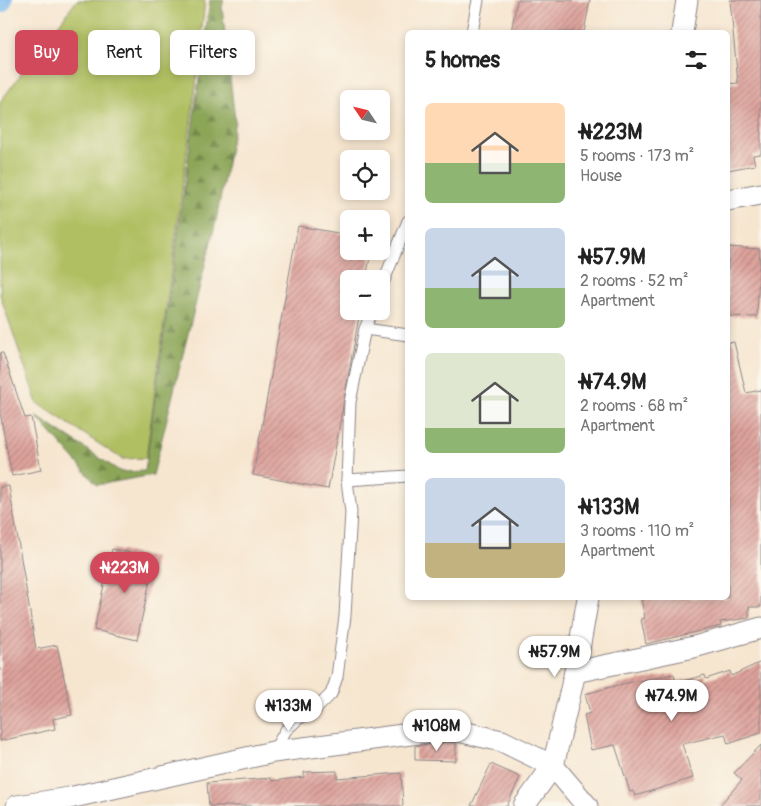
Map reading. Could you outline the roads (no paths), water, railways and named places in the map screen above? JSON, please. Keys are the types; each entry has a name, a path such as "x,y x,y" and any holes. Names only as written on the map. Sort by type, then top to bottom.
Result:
{"street":[{"path":"682,30 687,0"},
{"path":"730,200 761,194"},
{"path":"524,806 553,766 575,672 588,600"},
{"path":"575,672 694,647 761,628"},
{"path":"17,806 69,802 273,752 449,729 502,742 553,766 587,806"}],"lane":[{"path":"472,30 478,0"},
{"path":"388,270 405,228"},
{"path":"273,752 286,730 298,719 316,709 331,694 337,677 345,616 351,512 347,480 350,402 368,320"},
{"path":"365,329 405,334"},
{"path":"347,480 405,476"}]}
